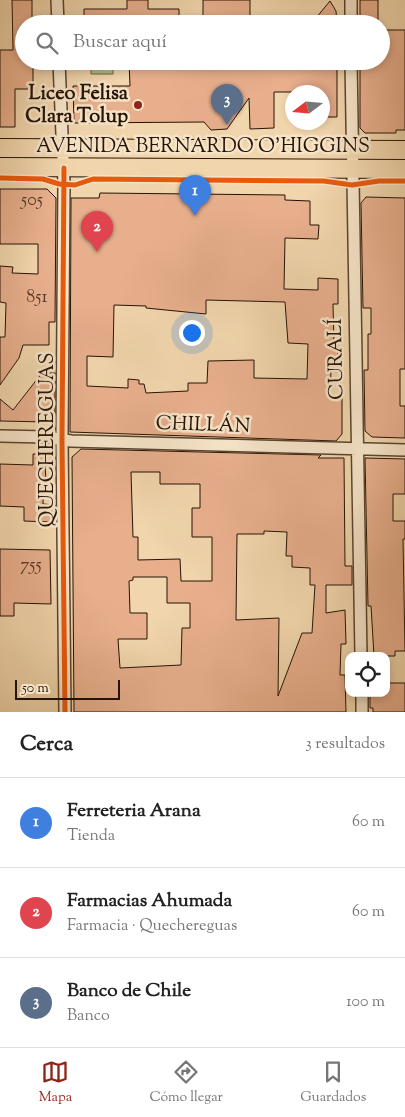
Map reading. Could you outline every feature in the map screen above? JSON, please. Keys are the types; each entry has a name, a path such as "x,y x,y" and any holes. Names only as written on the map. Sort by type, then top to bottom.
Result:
{"main road":[{"name":"AVENIDA BERNARDO O'HIGGINS","path":"0,148 405,150"},
{"name":"AVENIDA BERNARDO O'HIGGINS","path":"0,167 405,169"}],"street":[{"path":"57,0 58,15"},
{"path":"351,0 351,15"},
{"name":"QUECHEREGUAS","path":"60,70 64,149 62,440 65,712"},
{"name":"CURALÍ","path":"352,70 352,169 361,652"},
{"name":"CHILLÁN","path":"0,436 62,440 405,450"},
{"path":"362,697 362,712"}],"green space":[{"path":"91,70 113,70 113,74 91,74"},
{"path":"88,156 331,158 331,161 88,160"}],"building":[{"path":"12,0 32,0 32,15 15,15 15,70 33,70 33,89 15,89 15,127 0,127 0,50 13,50"},
{"path":"127,0 148,0 148,9 179,9 179,15 84,15 84,9 127,9"},
{"path":"203,0 250,0 250,15 203,15"},
{"path":"360,0 378,0 378,15 360,15"},
{"path":"330,1 336,15 318,15"},
{"path":"390,30 405,30 405,130 396,130 396,133 365,133 360,128 360,70 390,70"},
{"path":"129,70 337,70 337,117 330,117 330,85 285,85 285,92 274,92 274,128 250,129 249,98 227,129 211,130 204,122 74,123 73,86 130,86"},
{"path":"0,189 47,189 56,198 55,322 49,322 49,345 23,345 19,358 0,385 0,337 5,337 6,303 0,302 0,266 13,267 12,273 38,274 38,244 0,244"},
{"path":"100,193 285,195 285,200 310,201 310,225 319,225 318,239 285,238 284,289 318,290 318,278 338,279 338,304 333,304 334,345 338,345 337,372 331,371 330,397 342,397 342,434 336,441 70,432 71,198 99,198","holes":["206,300 285,302 288,343 308,344 307,379 254,378 254,360 208,361 207,383 188,383 188,391 146,393 144,384 139,384 139,380 128,379 128,388 87,386 87,356 113,357 114,305 146,306 146,308 206,314"]},
{"path":"366,197 405,198 405,369 400,369 400,406 405,406 405,438 372,437 365,431 364,370 368,370 368,334 371,334 371,308 363,308 361,203"},
{"path":"42,373 55,373 55,416 48,422 0,421 0,399 13,410"},
{"path":"81,449 321,455 318,458 344,458 345,566 352,566 352,585 326,585 326,613 345,610 346,644 341,644 340,675 345,675 346,712 74,712 72,457","holes":["131,472 160,472 160,484 200,484 200,508 192,508 192,537 212,537 212,581 181,581 180,559 138,560 138,537 133,537","264,531 287,532 286,556 292,556 292,567 310,568 310,585 315,585 312,633 302,633 278,696 279,618 236,620 237,534 264,534","133,577 167,577 167,603 190,603 190,628 182,628 181,665 120,668 118,639 147,639 147,613 130,613 129,581 133,580"]},
{"path":"33,454 44,454 46,479 44,478 43,504 55,505 55,511 50,522 24,521 24,507 0,506 0,464 33,465"},
{"path":"365,458 405,459 405,494 393,494 393,521 405,521 405,539 403,539 405,651 395,651 395,656 390,656 390,652 374,652 371,606 368,606"},
{"path":"0,549 50,550 51,604 14,603 14,616 0,616"},
{"path":"390,683 405,683 405,712 373,712 373,708 370,708 370,697 390,697"}],"cycle path":[{"path":"64,168 62,440 65,712"},
{"path":"0,178 43,179 59,184 75,185 93,179 324,181 352,185 379,181 405,181"}],"place":[{"name":"Liceo Felisa Clara Tolup","path":"138,105"},
{"name":"Banco de Chile","path":"227,125"},
{"name":"Ferreteria Arana","path":"195,216"},
{"name":"Farmacias Ahumada","path":"97,252"}]}
